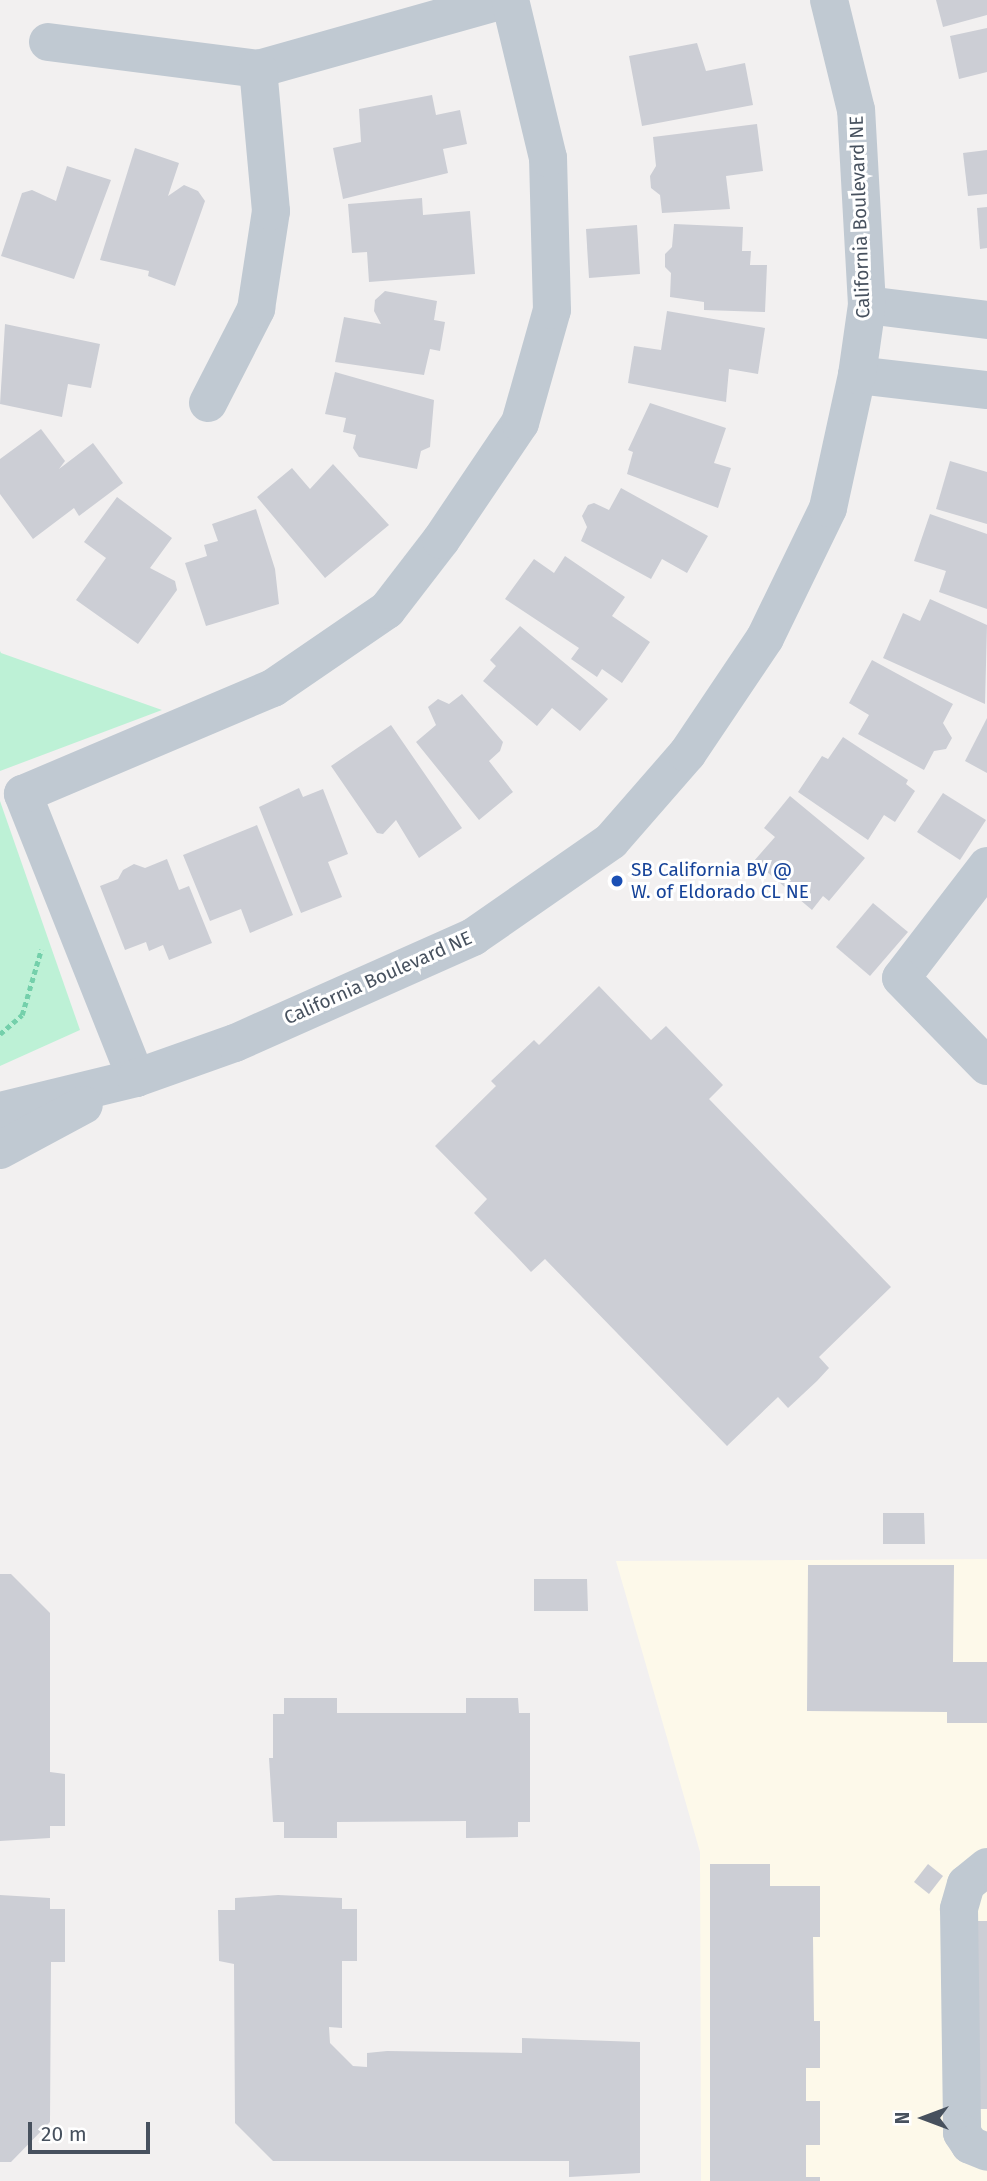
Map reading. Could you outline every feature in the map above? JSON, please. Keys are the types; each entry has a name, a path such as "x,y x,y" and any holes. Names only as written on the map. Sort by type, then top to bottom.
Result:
{"street":[{"path":"48,42 258,69 504,0"},
{"path":"136,1078 23,794 273,688 387,610 441,540 520,423 552,310 548,158 510,0"},
{"name":"California Boulevard NE","path":"0,1111 136,1078 235,1043 473,937 611,841 687,754 765,638 828,508 857,375 867,305 856,110 829,0"},
{"path":"208,403 256,309 271,211 258,69"},
{"path":"867,305 987,320"},
{"path":"857,375 987,390"},
{"path":"987,866 901,978 987,1066"},
{"name":"California Boulevard NE","path":"0,1150 136,1078"},
{"path":"987,1867 966,1884 959,1909 962,2133 970,2145 987,2152"}],"path":[{"path":"0,1034 22,1015 42,951 38,939"}],"shaded area":[{"path":"987,1559 987,2181 701,2181 700,1852 616,1561"}],"green space":[{"path":"0,651 1,653 162,710 0,771"},
{"path":"0,801 80,1030 0,1066"}],"building":[{"path":"936,0 987,0 987,15 943,27"},
{"path":"987,28 987,72 959,79 950,36"},
{"path":"697,43 706,71 745,63 753,105 642,126 629,56"},
{"path":"432,95 436,115 460,110 467,144 443,149 448,173 343,199 333,148 361,142 359,109"},
{"path":"757,124 763,171 726,176 730,209 662,213 660,195 651,188 650,176 656,166 653,137"},
{"path":"135,148 179,163 168,196 184,185 198,191 205,201 175,286 148,276 149,271 100,260"},
{"path":"987,150 987,194 968,196 963,153"},
{"path":"67,166 111,180 74,279 1,256 22,193 32,190 56,201"},
{"path":"422,198 423,215 470,211 475,274 369,282 367,252 352,253 348,204"},
{"path":"987,207 987,248 980,249 977,208"},
{"path":"674,224 743,227 742,251 751,251 750,265 767,265 765,312 704,310 704,302 670,297 671,273 665,267 665,254 672,247"},
{"path":"637,225 640,274 589,278 586,229"},
{"path":"385,291 437,301 434,320 445,322 440,351 430,349 424,375 335,362 344,317 381,324 374,311 375,300"},
{"path":"667,311 765,328 758,374 729,369 726,402 628,383 634,346 661,350"},
{"path":"5,324 100,344 91,388 68,384 62,417 0,404"},
{"path":"335,372 434,400 430,447 421,451 417,469 359,457 353,448 356,435 343,432 346,418 325,414"},
{"path":"650,403 726,428 714,463 731,468 718,508 627,474 633,452 628,450"},
{"path":"41,429 65,461 59,469 93,443 123,483 79,516 74,508 33,539 0,494 0,459"},
{"path":"950,461 987,472 987,524 936,509"},
{"path":"333,464 389,525 325,578 257,497 292,468 310,489"},
{"path":"621,488 708,536 687,573 662,559 651,579 581,541 587,527 582,516 588,505 594,503 609,510"},
{"path":"117,497 172,538 150,568 175,581 177,590 138,644 76,600 106,558 84,542"},
{"path":"256,509 275,569 279,604 206,626 185,563 207,556 204,545 218,541 212,524"},
{"path":"930,514 987,534 987,609 939,592 946,571 914,561"},
{"path":"565,556 625,597 612,616 650,642 622,683 602,669 597,677 571,659 579,648 505,599 534,559 554,573"},
{"path":"930,599 987,625 985,704 883,658 903,613 920,621"},
{"path":"520,626 608,699 580,731 552,708 537,726 483,681 496,666 490,660"},
{"path":"872,660 953,704 943,723 952,738 946,749 934,751 924,770 858,734 869,715 849,703"},
{"path":"462,694 503,742 500,751 489,761 513,792 479,820 416,742 436,725 428,707 438,699 449,704"},
{"path":"987,718 987,773 965,761"},
{"path":"391,725 462,828 419,858 396,820 383,834 377,833 331,766"},
{"path":"843,737 908,780 906,784 915,791 895,822 884,815 868,840 798,792 822,756 828,759"},
{"path":"299,788 303,797 323,789 348,854 328,862 342,897 301,913 259,807"},
{"path":"943,793 986,820 960,860 917,832"},
{"path":"790,796 865,858 829,901 823,896 812,910 754,861 775,837 764,828"},
{"path":"257,825 293,915 250,933 241,909 210,921 183,855"},
{"path":"167,859 179,890 189,886 212,943 169,960 163,945 149,951 146,942 125,950 100,886 118,879 123,870 134,864 145,868"},
{"path":"873,903 908,932 870,976 836,947"},
{"path":"599,986 651,1040 666,1026 723,1085 709,1099 891,1287 819,1357 829,1368 817,1381 788,1408 778,1397 727,1446 545,1259 531,1272 474,1213 487,1199 435,1146 496,1086 491,1081 534,1040 539,1045"},
{"path":"883,1513 924,1513 925,1544 883,1544"},
{"path":"808,1565 954,1565 953,1662 987,1662 987,1723 947,1723 947,1712 807,1711"},
{"path":"0,1574 11,1574 50,1613 50,1772 65,1774 65,1826 50,1826 50,1838 0,1841"},
{"path":"534,1579 587,1579 588,1611 534,1611"},
{"path":"284,1698 337,1698 337,1713 466,1713 466,1698 518,1698 519,1713 530,1713 530,1822 518,1822 518,1837 466,1838 466,1821 337,1822 337,1838 284,1838 284,1822 273,1822 269,1758 273,1758 273,1714 284,1714"},
{"path":"710,1864 770,1864 770,1886 820,1886 820,1937 813,1937 814,2021 820,2021 820,2068 806,2068 806,2101 820,2101 820,2145 806,2145 806,2177 820,2177 820,2181 710,2181"},
{"path":"928,1864 943,1876 929,1894 914,1882"},
{"path":"0,1895 50,1898 50,1909 65,1909 65,1962 51,1962 50,2122 11,2162 0,2162"},
{"path":"278,1895 342,1898 342,1909 357,1909 357,1961 342,1961 342,2028 329,2027 330,2043 353,2066 367,2067 367,2053 387,2051 522,2053 522,2038 640,2042 640,2173 569,2177 569,2161 273,2161 235,2123 234,1964 219,1961 218,1910 235,1910 235,1898"},
{"path":"968,1921 987,1921 987,2109 970,2109"}],"place":[{"name":"SB California BV @ W. of Eldorado CL NE","path":"617,881"}]}
